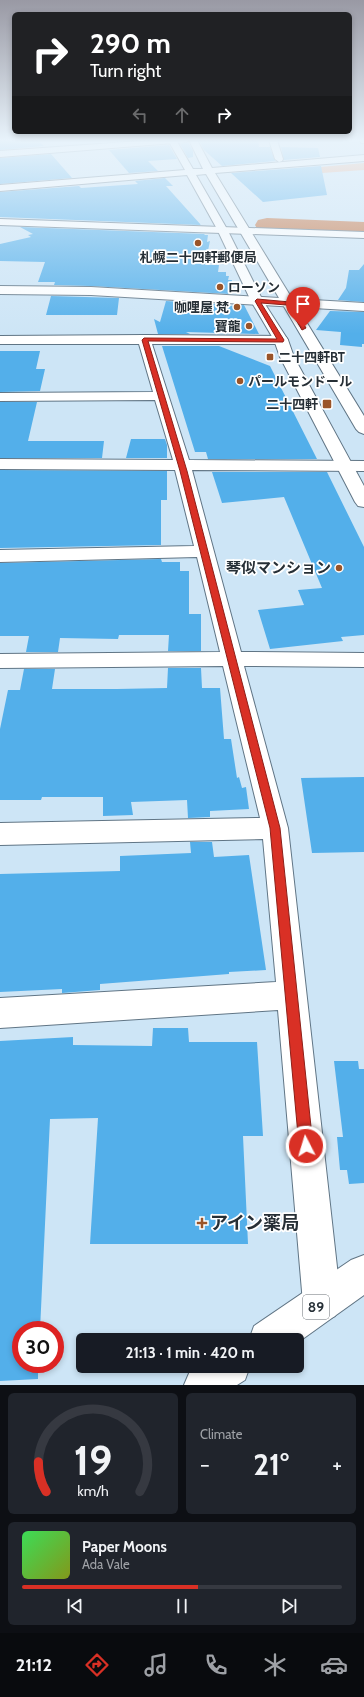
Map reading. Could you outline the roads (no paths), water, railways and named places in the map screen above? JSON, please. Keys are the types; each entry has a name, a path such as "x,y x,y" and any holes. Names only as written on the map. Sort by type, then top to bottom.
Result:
{"street":[{"path":"208,205 222,229 257,301 281,340 287,357 364,502"},
{"path":"231,205 364,429"},
{"path":"0,222 364,235"},
{"path":"0,290 91,291 364,307"},
{"path":"0,340 281,340"},
{"path":"144,340 182,464 275,828 322,1303"},
{"path":"0,397 161,396"},
{"path":"0,464 364,466"},
{"path":"0,556 205,551"},
{"path":"0,661 232,659 364,660"},
{"path":"0,834 275,828"},
{"path":"0,1013 292,995"},
{"name":"89","path":"278,1333 364,1273"},
{"path":"204,1385 221,1373"}],"waterway":[{"path":"267,225 364,229"}],"place":[{"name":"札幌二十四軒郵便局","path":"198,243"},
{"name":"ローソン","path":"220,287"},
{"name":"咖哩屋 梵","path":"237,307"},
{"name":"寶龍","path":"249,326"},
{"name":"二十四軒BT","path":"270,357"},
{"name":"パールモンドール","path":"240,381"},
{"name":"二十四軒","path":"327,404"},
{"name":"琴似マンション","path":"339,568"},
{"name":"アイン薬局","path":"202,1223"}]}
